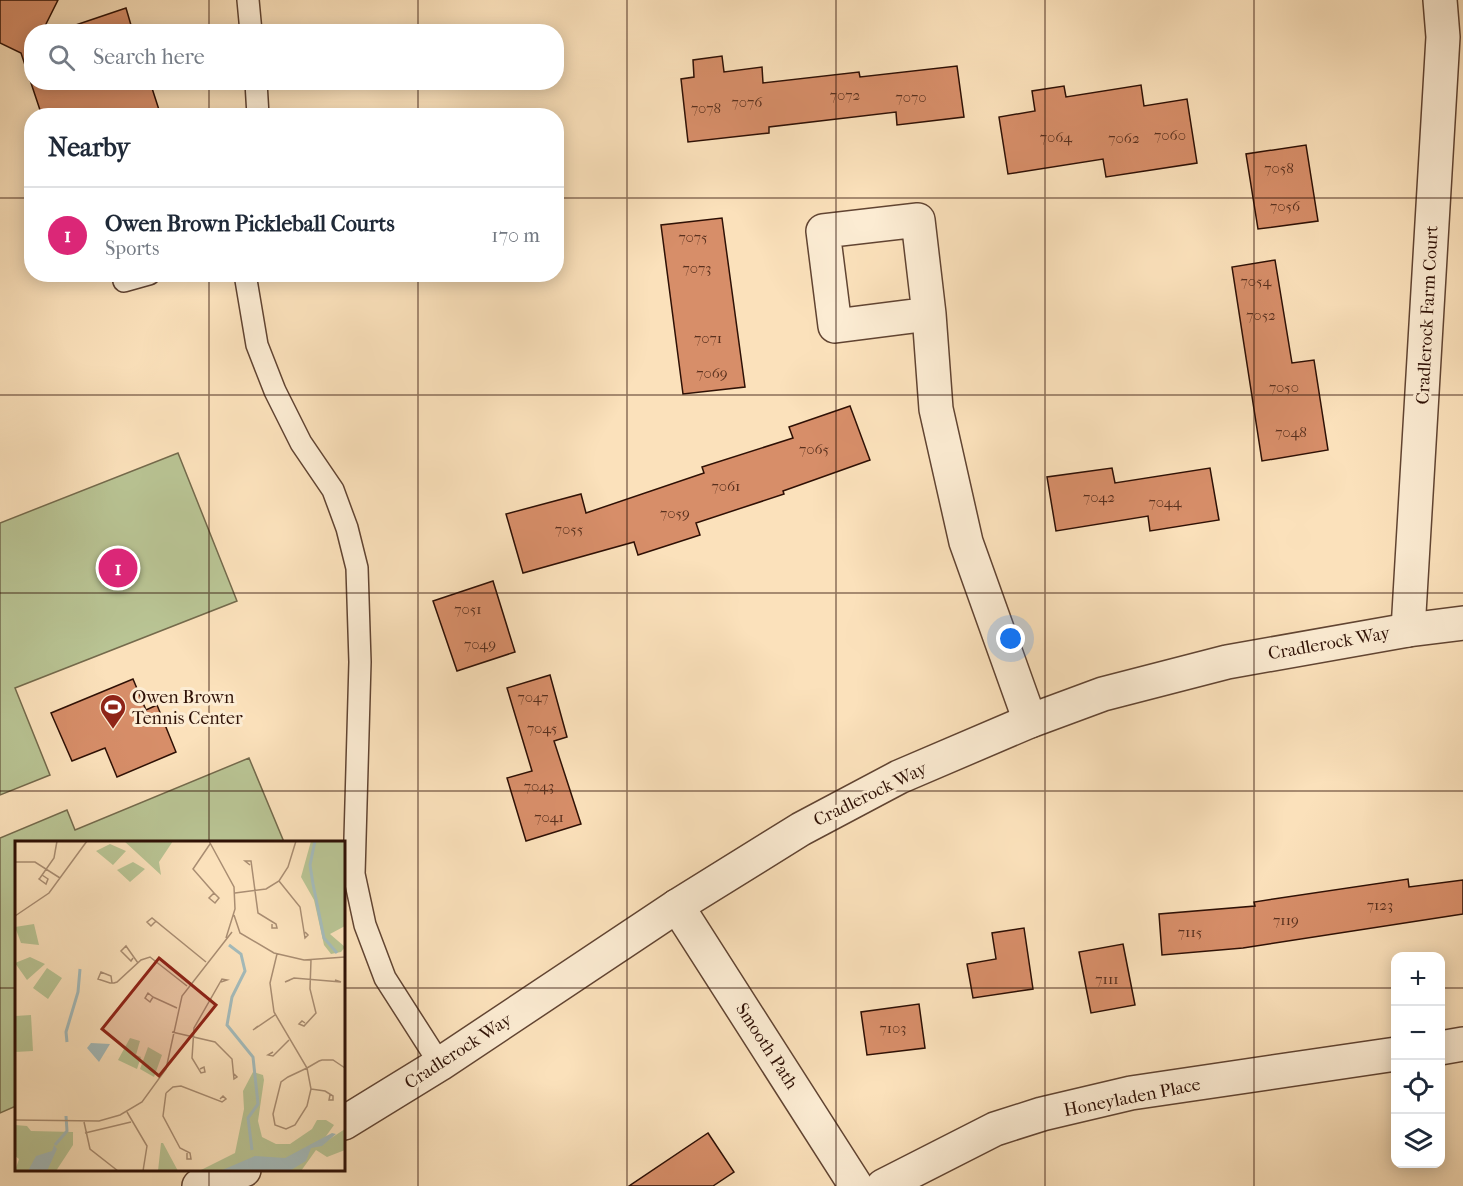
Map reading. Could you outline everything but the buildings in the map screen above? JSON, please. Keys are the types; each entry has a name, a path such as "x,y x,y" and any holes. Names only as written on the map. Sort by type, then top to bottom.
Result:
{"street":[{"name":"Cradlerock Farm Court","path":"1408,630 1443,37 1440,0"},
{"path":"929,314 936,409 966,542 1030,721"},
{"name":"Cradlerock Way","path":"345,1122 441,1064 677,906 811,824 899,777 1030,721 1103,694 1227,662 1408,630 1463,623"},
{"name":"Smooth Path","path":"677,906 856,1186"},
{"path":"1445,1047 1463,1044"},
{"name":"Honeyladen Place","path":"883,1186 995,1130 1072,1107 1131,1093 1391,1055"},
{"path":"199,1186 241,1171"}],"lane":[{"path":"248,0 250,24"},
{"path":"256,90 258,108"},
{"path":"246,282 257,345 275,391 301,442 333,490 347,528 357,568 360,663 354,874 365,925 385,978 441,1064"}],"green space":[{"path":"178,453 237,601 15,688 50,775 0,795 0,523"},
{"path":"249,758 284,841 15,841 15,1106 0,1113 0,838 67,810 75,830"}],"place":[{"name":"Owen Brown Pickleball Courts","path":"118,568"},
{"name":"Owen Brown Tennis Center","path":"113,730"}]}
